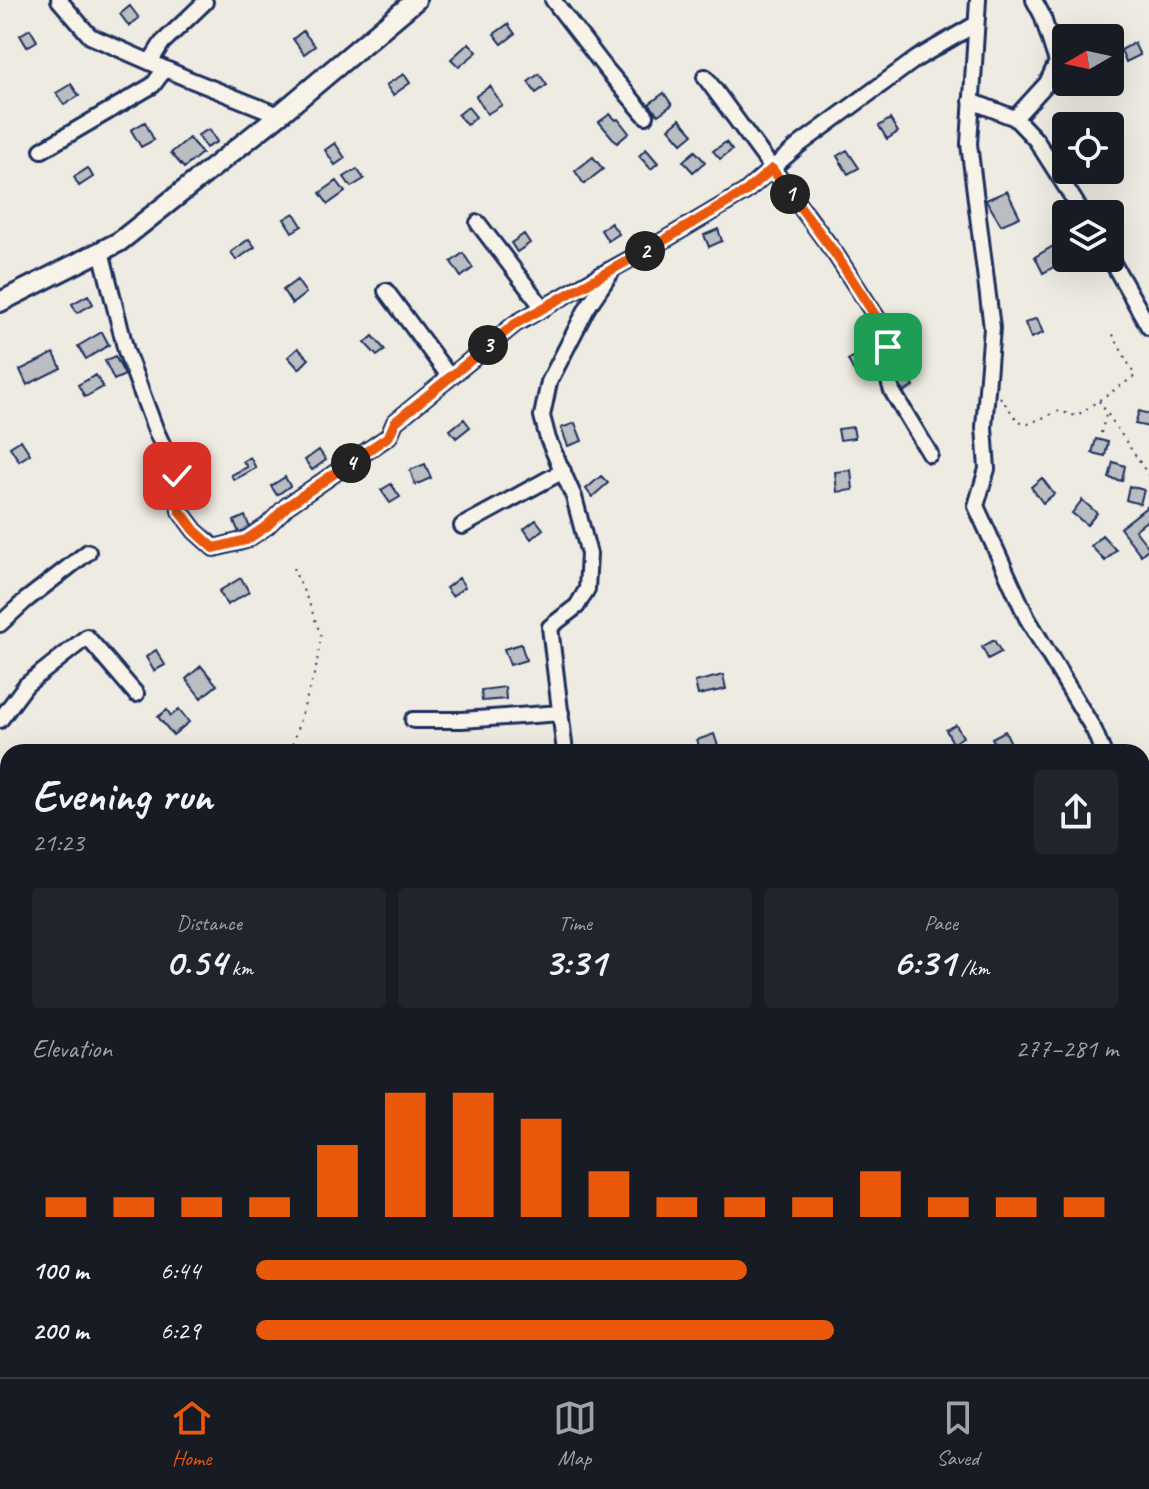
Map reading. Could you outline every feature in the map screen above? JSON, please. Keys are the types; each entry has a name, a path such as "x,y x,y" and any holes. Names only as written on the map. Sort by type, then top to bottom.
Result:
{"main road":[{"path":"0,302 119,242 279,115 416,0"}],"street":[{"path":"59,0 90,36 279,115"},
{"path":"553,0 646,116"},
{"path":"978,0 969,144 992,328 984,427 987,469 976,506 1027,618 1100,744"},
{"path":"1015,118 1047,83 1057,62 1034,0"},
{"path":"150,62 162,43 205,2"},
{"path":"101,251 126,351 156,431 177,476 180,511 195,531 214,548 246,540 267,526 287,506 389,436 395,422 515,324 745,192 799,145 916,59 976,24"},
{"path":"42,150 153,85 165,69"},
{"path":"705,77 836,255 882,326 888,347 886,371 892,391 930,454"},
{"path":"971,101 1015,118 1036,140 1074,200"},
{"path":"478,223 543,308"},
{"path":"564,744 550,627 577,606 587,589 589,554 574,497 548,439 542,416 549,382 587,308 614,268"},
{"path":"1118,272 1149,327"},
{"path":"386,291 449,376"},
{"path":"462,526 563,471"},
{"path":"0,624 88,552"},
{"path":"0,720 26,685 87,637 136,694"},
{"path":"413,720 561,713"}],"path":[{"path":"997,393 1018,421 1028,424 1059,411 1076,416 1135,376 1111,331"},
{"path":"1099,401 1149,476"},
{"path":"1101,433 1107,413"},
{"path":"292,744 316,668 321,636 293,568"}],"building":[{"path":"130,6 139,18 129,26 120,14"},
{"path":"508,24 515,34 502,44 494,34"},
{"path":"30,29 37,41 27,47 20,35"},
{"path":"303,31 315,46 304,54 293,39"},
{"path":"469,43 477,52 459,67 451,59"},
{"path":"1134,43 1140,55 1126,62 1124,48"},
{"path":"404,74 410,83 393,95 386,85"},
{"path":"539,74 547,85 536,93 528,82"},
{"path":"71,84 79,96 64,105 56,93"},
{"path":"490,86 502,105 487,114 476,96"},
{"path":"664,93 672,105 658,115 649,104"},
{"path":"468,107 476,117 467,125 458,115"},
{"path":"610,114 629,133 617,143 599,122"},
{"path":"680,119 693,134 682,143 669,128"},
{"path":"890,119 898,132 887,139 879,126"},
{"path":"145,122 154,140 141,147 131,130"},
{"path":"209,129 217,142 206,148 198,135"},
{"path":"189,138 202,153 184,168 171,153"},
{"path":"726,142 732,150 720,159 713,151"},
{"path":"335,143 345,158 335,165 325,150"},
{"path":"646,149 658,163 651,169 639,156"},
{"path":"847,150 859,168 848,174 837,156"},
{"path":"695,151 705,162 693,172 683,161"},
{"path":"593,157 603,169 584,184 575,171"},
{"path":"88,168 93,177 79,186 74,177"},
{"path":"357,169 364,179 351,187 344,177"},
{"path":"337,181 345,192 328,204 320,193"},
{"path":"1007,191 1020,217 1001,225 986,200"},
{"path":"294,213 302,226 292,232 284,219"},
{"path":"611,223 619,234 608,241 601,230"},
{"path":"718,229 722,241 709,247 704,235"},
{"path":"524,234 530,243 517,252 511,243"},
{"path":"249,239 255,247 236,260 231,252"},
{"path":"1052,247 1052,268 1043,273 1035,257"},
{"path":"463,253 473,268 461,277 451,262"},
{"path":"297,280 306,293 292,304 283,290"},
{"path":"88,295 93,304 77,313 72,304"},
{"path":"1037,318 1043,333 1031,338 1025,323"},
{"path":"102,332 109,345 86,359 78,346"},
{"path":"373,336 385,350 377,356 365,343"},
{"path":"298,348 309,359 299,369 288,357"},
{"path":"54,353 61,368 27,385 20,370"},
{"path":"857,355 865,370 856,375 848,360"},
{"path":"115,356 125,375 114,380 105,361"},
{"path":"905,371 914,386 904,392 895,378"},
{"path":"96,375 103,387 85,397 78,385"},
{"path":"1139,411 1149,414 1149,427 1135,424"},
{"path":"464,419 470,427 456,438 450,430"},
{"path":"575,423 582,441 568,446 561,428"},
{"path":"853,427 855,438 840,440 838,429"},
{"path":"1096,439 1108,442 1105,456 1092,453"},
{"path":"21,440 30,454 19,461 10,447"},
{"path":"319,450 326,460 312,470 305,460"},
{"path":"250,457 256,468 234,480 231,475 247,467 243,461"},
{"path":"1113,462 1125,466 1122,481 1109,478"},
{"path":"425,464 431,478 415,485 410,470"},
{"path":"851,470 853,490 837,492 835,472"},
{"path":"601,476 608,483 592,497 586,489"},
{"path":"285,477 290,486 277,495 271,486"},
{"path":"1042,478 1054,494 1043,503 1031,487"},
{"path":"391,484 400,497 390,503 381,490"},
{"path":"1129,486 1144,490 1140,504 1126,500"},
{"path":"1082,500 1097,513 1087,525 1072,513"},
{"path":"1148,506 1149,519 1135,530 1149,548 1141,555 1120,528"},
{"path":"245,516 250,528 239,533 234,521"},
{"path":"536,520 543,529 531,539 524,529"},
{"path":"1102,535 1116,550 1105,561 1091,546"},
{"path":"241,578 249,592 227,605 219,591"},
{"path":"459,578 465,587 452,596 446,588"},
{"path":"994,640 1001,652 988,659 982,647"},
{"path":"521,644 526,660 510,665 504,649"},
{"path":"156,650 165,665 154,671 146,657"},
{"path":"201,666 217,685 201,698 186,679"},
{"path":"723,675 726,689 698,695 695,682"},
{"path":"505,687 506,699 482,701 481,690"},
{"path":"179,709 189,722 173,735 158,717 167,710 171,716"},
{"path":"956,725 963,737 953,743 946,730"},
{"path":"1005,731 1011,743 995,744 992,738"},
{"path":"714,734 717,744 698,744 697,740"}],"route":[{"path":"177,476 180,511 195,531 214,548 246,540 267,526 287,506 389,436 395,422 515,324 745,192 772,169 836,255 882,326 888,347"}]}
